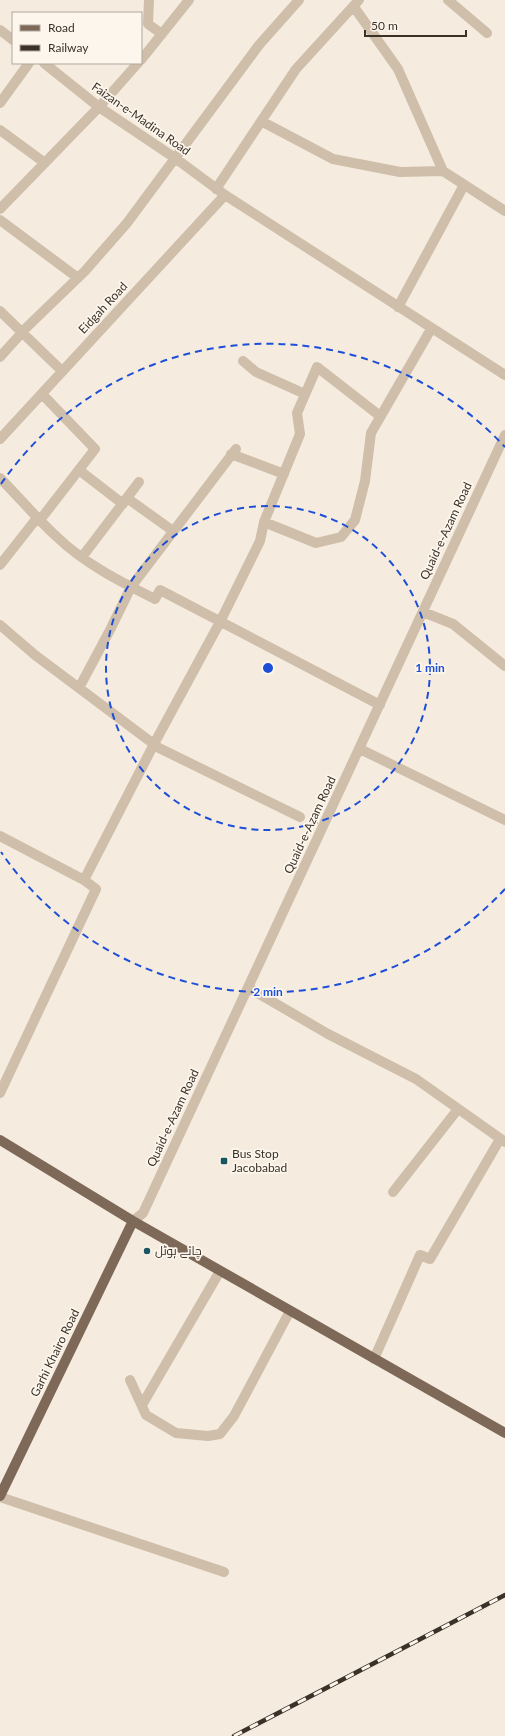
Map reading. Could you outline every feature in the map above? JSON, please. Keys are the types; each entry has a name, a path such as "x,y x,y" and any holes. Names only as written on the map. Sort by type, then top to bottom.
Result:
{"main road":[{"path":"0,1140 133,1221 505,1433"},
{"name":"Garhi Khairo Road","path":"0,1496 133,1221"}],"street":[{"path":"149,0 148,24 162,34"},
{"path":"142,59 189,0"},
{"path":"0,357 22,332 78,278 127,223 259,45 299,0"},
{"path":"448,0 487,33"},
{"path":"216,189 296,70 356,4 398,69 443,171 505,211"},
{"path":"0,30 12,39"},
{"path":"0,103 28,64"},
{"name":"Faizan-e-Madina Road","path":"45,64 99,107 175,158 216,189 505,375"},
{"path":"0,209 99,107 137,64"},
{"path":"261,121 333,158 400,172 443,171"},
{"path":"0,130 45,162"},
{"path":"398,307 464,185"},
{"name":"Eidgah Road","path":"0,439 225,195"},
{"path":"0,220 78,278"},
{"path":"0,311 62,371"},
{"path":"264,522 316,543 342,537 355,520 365,481 371,433 431,328"},
{"path":"243,361 256,372 305,394"},
{"path":"84,880 154,744 220,622 260,541 264,522 300,434 297,413 317,367 380,416"},
{"path":"0,565 95,449 42,394"},
{"name":"Quaid-e-Azam Road","path":"133,1221 143,1213 505,435"},
{"path":"78,688 111,628 131,587 234,452 284,474"},
{"path":"79,470 125,501 174,531"},
{"path":"0,478 58,538 82,557 131,587 155,599 160,590 380,705"},
{"path":"82,557 139,482"},
{"path":"423,612 453,624 505,666"},
{"path":"0,625 35,656 154,744 300,817"},
{"path":"360,749 505,820"},
{"path":"0,836 84,880 96,889 0,1093"},
{"path":"249,988 328,1034 416,1078 502,1141 430,1259 420,1255 374,1358"},
{"path":"393,1192 458,1109"},
{"path":"142,1405 220,1271"},
{"path":"130,1380 146,1415 176,1434 208,1436 220,1434 234,1416 290,1311"},
{"path":"0,1496 224,1572"}],"railway":[{"path":"234,1736 505,1595"}],"place":[{"name":"Bus Stop Jacobabad","path":"224,1161"},
{"name":"چائے ہوٹل","path":"147,1251"}]}
